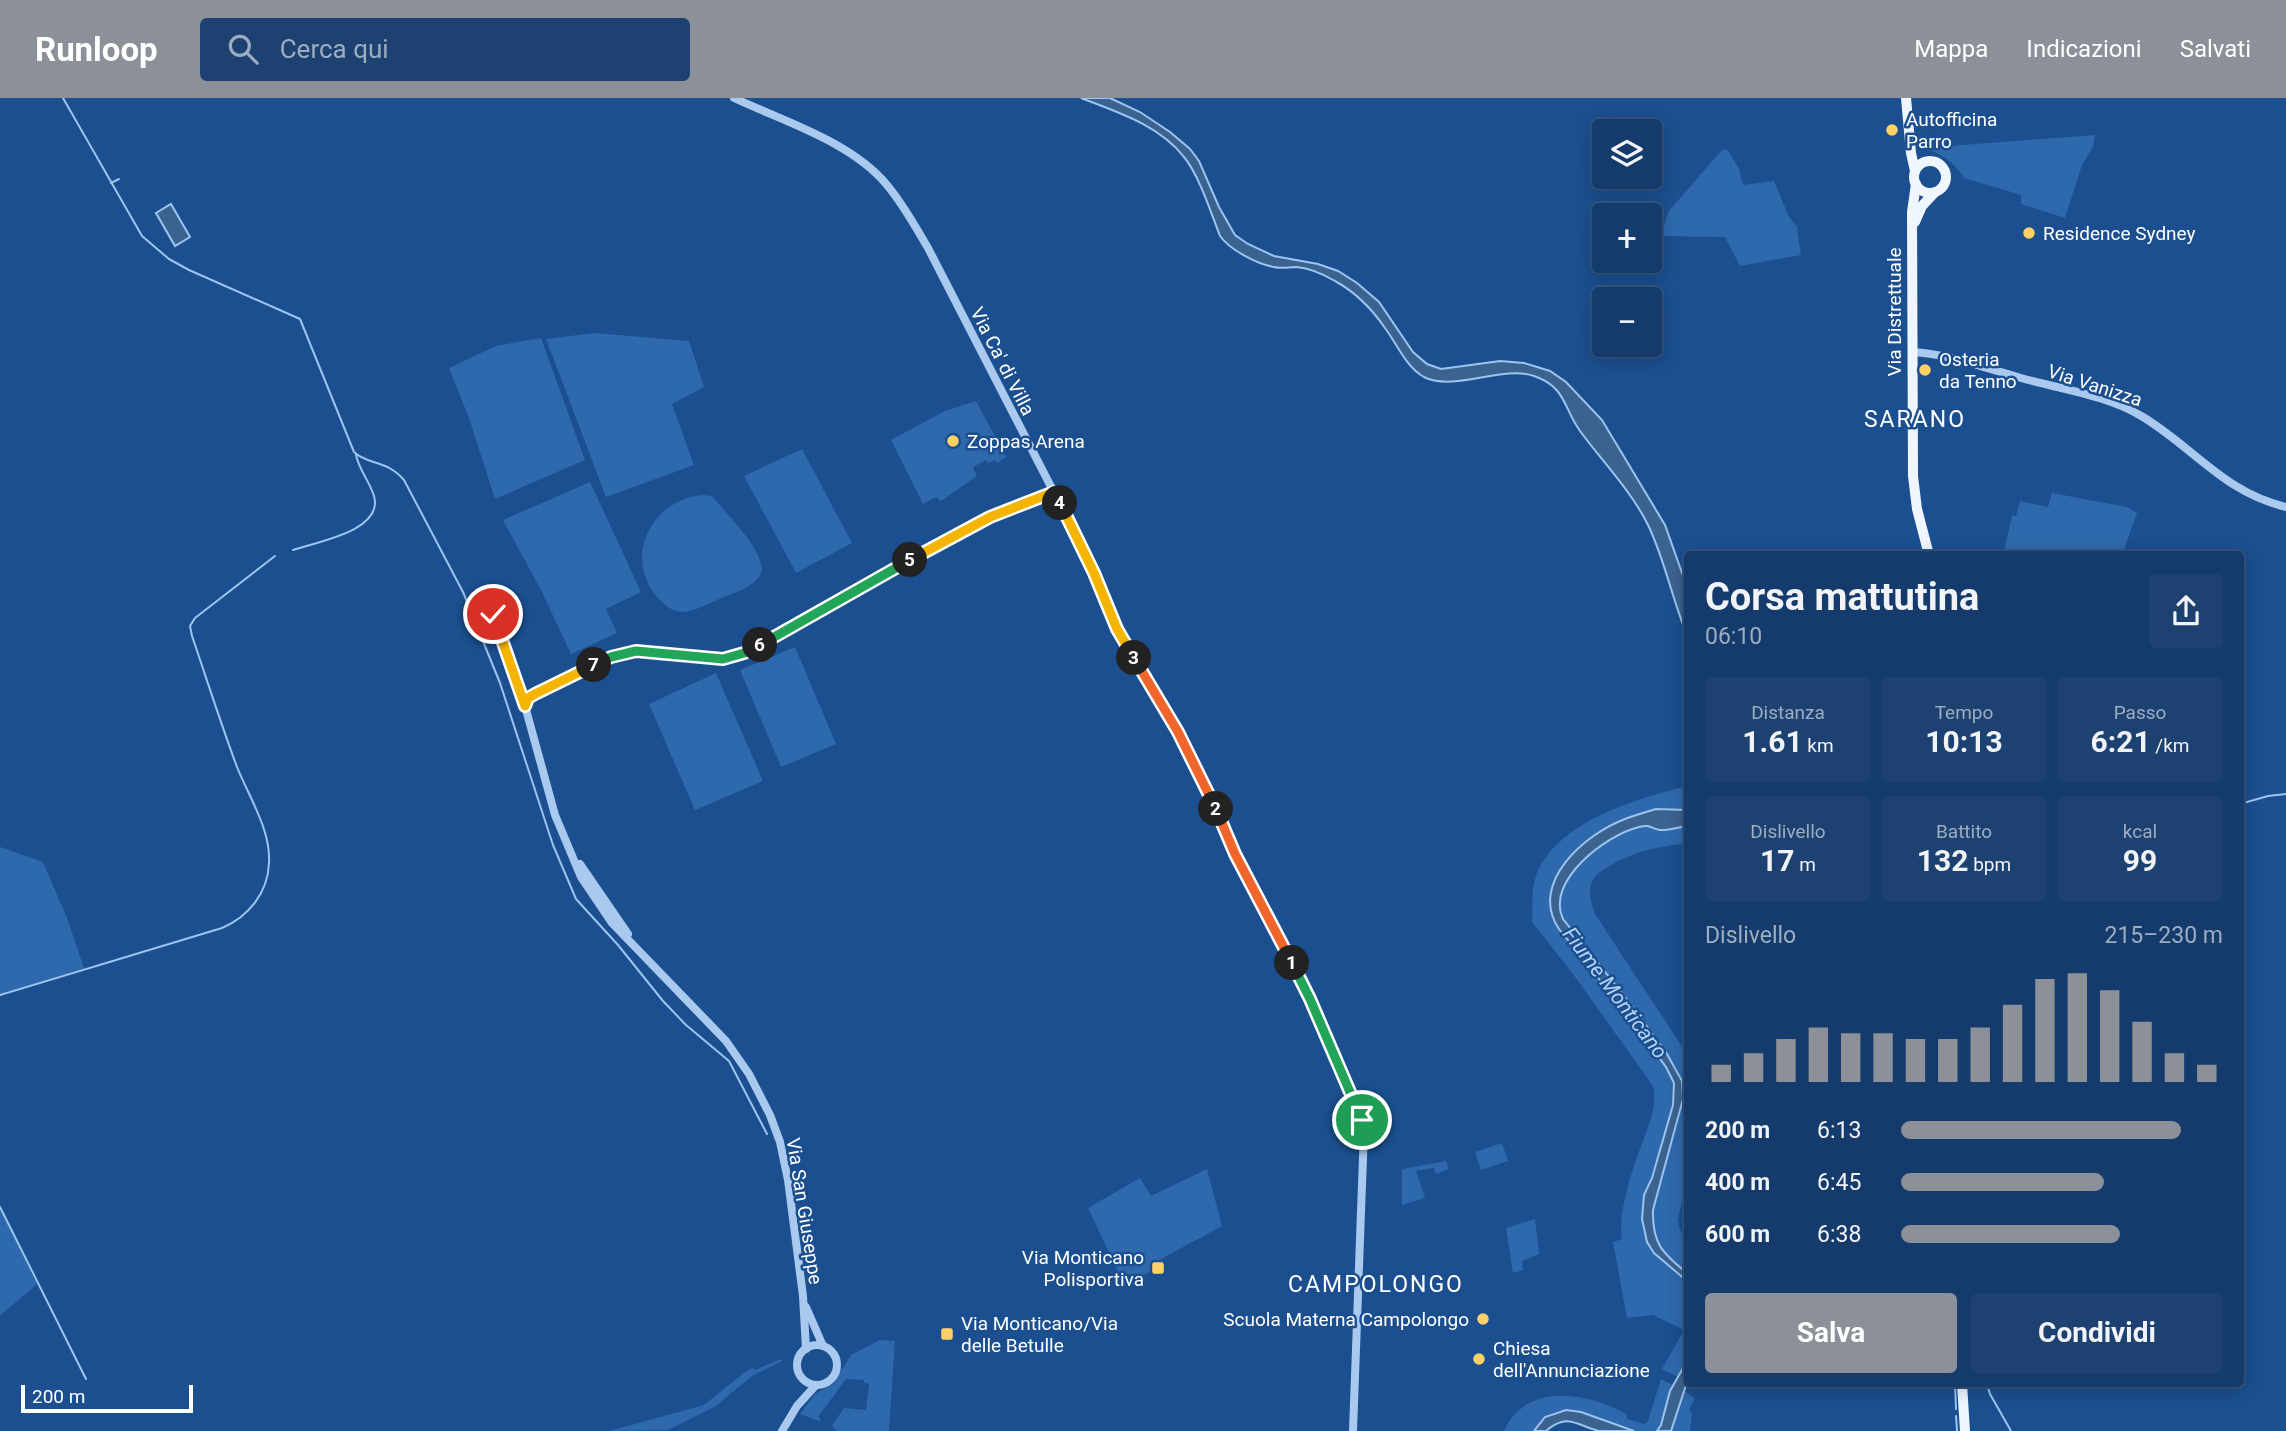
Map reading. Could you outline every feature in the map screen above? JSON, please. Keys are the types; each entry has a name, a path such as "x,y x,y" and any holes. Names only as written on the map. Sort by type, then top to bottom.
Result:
{"main road":[{"path":"1906,98 1916,184 1922,190 1935,192"},
{"path":"1910,135 1915,151 1926,161 1940,164 1945,171 1944,184 1919,211 1911,236"},
{"path":"1915,171 1926,161"},
{"name":"Via Distrettuale","path":"1916,184 1911,236 1911,427 1914,493 1928,551"},
{"path":"1962,1387 1965,1431"}],"street":[{"name":"Via Ca' di Villa","path":"734,98 850,153 886,183 928,248 1054,492 1094,573 1117,629 1178,732 1207,789 1235,854 1310,999 1359,1110 1364,1130 1353,1431"},
{"name":"Via Vanizza","path":"1912,352 1955,360 2124,408 2157,426 2234,487 2286,507"},
{"path":"525,706 528,698 535,694 621,654 653,651 714,659 744,653 950,536 1054,492"},
{"name":"Via San Giuseppe","path":"493,614 525,706 555,815 582,877 601,908 629,942 726,1041 749,1074 770,1115 788,1180 803,1296 806,1349"},
{"name":"Via San Giuseppe","path":"803,1296 823,1346"},
{"path":"805,1326 817,1334"},
{"path":"814,1345 823,1346 835,1354 838,1366 828,1383 816,1385 803,1380 797,1363 800,1354 806,1349 814,1345"},
{"path":"797,1406 803,1380"},
{"path":"782,1431 797,1406 816,1385"}],"shaded area":[{"path":"2095,135 2093,147 2082,165 2065,218 2021,204 2021,195 1964,178 1946,159 1923,148"},
{"path":"1722,150 1728,150 1739,169 1743,185 1774,181 1789,217 1797,227 1801,255 1740,266 1725,237 1662,236 1668,212"},
{"path":"595,333 689,341 704,387 672,404 694,465 606,497 546,339"},
{"path":"541,338 585,460 495,499 469,418 449,368 496,346"},
{"path":"976,401 1006,457 997,463 995,460 988,463 986,460 973,467 977,476 941,501 936,497 923,504 891,440 945,411"},
{"path":"802,449 852,543 796,573 744,476"},
{"path":"590,482 641,592 606,609 617,633 571,654 541,590 503,520"},
{"path":"2052,493 2127,507 2137,513 2123,551 2004,551 2012,516 2016,516 2020,501 2048,507"},
{"path":"712,496 750,541 762,570 752,584 741,590 698,608 680,612 664,604 648,584 643,567 643,550 647,534 668,508 684,499"},
{"path":"795,647 836,744 781,767 740,670"},
{"path":"716,673 763,781 695,810 649,704"},
{"path":"1684,787 1684,810 1658,809 1643,813 1606,828 1584,843 1567,861 1562,872 1552,919 1672,1076 1675,1087 1674,1105 1647,1188 1643,1227 1648,1244 1656,1255 1684,1279 1684,1330 1653,1315 1627,1318 1613,1242 1622,1239 1626,1194 1651,1118 1653,1086 1573,974 1532,922 1535,879 1545,859 1559,842 1599,816 1644,798"},
{"path":"1649,825 1663,830 1684,826 1684,843 1646,850 1618,861 1595,877 1590,894 1595,914 1684,1049 1684,1192 1678,1220 1684,1236 1684,1270 1660,1247 1653,1222 1653,1210 1683,1099 1682,1081 1675,1066 1629,1002 1563,919 1560,907 1565,883 1573,871 1592,851 1630,829"},
{"path":"0,847 43,862 67,918 84,968 0,995"},
{"path":"1502,1143 1508,1161 1481,1170 1475,1152"},
{"path":"1446,1161 1449,1169 1436,1174 1434,1168 1416,1171 1425,1198 1402,1205 1402,1169"},
{"path":"1207,1169 1222,1226 1161,1259 1163,1265 1124,1285 1088,1208 1140,1178 1151,1196"},
{"path":"0,1207 37,1284 0,1316"},
{"path":"1535,1219 1539,1254 1522,1261 1523,1270 1513,1273 1506,1228"},
{"path":"1684,1330 1684,1366 1678,1377 1662,1369"},
{"path":"880,1340 895,1341 889,1431 837,1431 832,1426 844,1408 866,1410 869,1384 864,1383 864,1380 846,1379 818,1417 821,1419 819,1421 800,1414 815,1394 833,1384 851,1355"},
{"path":"781,1359 782,1361 752,1376 716,1406 668,1430 609,1431 704,1405 745,1372"},
{"path":"1661,1379 1673,1385 1657,1431 1634,1431 1568,1411 1556,1412 1544,1418 1534,1431 1504,1431 1514,1415 1527,1404 1542,1398 1559,1396 1594,1401 1626,1414 1627,1419 1645,1424"},
{"path":"1684,1391 1695,1398 1689,1410 1692,1413 1690,1431 1671,1431"}],"water":[{"path":"1081,98 1110,98 1140,112 1170,132 1190,149 1199,161 1219,207 1235,235 1274,256 1318,264 1338,271 1357,283 1379,302 1413,352 1427,364 1441,369 1500,361 1524,363 1550,371 1566,382 1602,420 1665,525 1684,579 1684,627 1648,525 1625,489 1580,431 1563,399 1552,386 1534,376 1522,374 1449,382 1424,377 1407,361 1369,308 1342,285 1306,269 1277,268 1260,263 1244,256 1224,241 1195,174 1184,157 1150,128"},
{"path":"171,204 190,237 175,246 156,213"},
{"name":"Fiume Monticano","path":"1656,809 1684,810 1684,826 1663,830 1643,826 1611,839 1570,875 1560,904 1563,919 1629,1002 1667,1054 1682,1081 1683,1099 1653,1210 1653,1221 1660,1246 1684,1270 1684,1278 1654,1253 1647,1242 1642,1219 1644,1195 1652,1178 1673,1105 1674,1083 1666,1067 1623,1009 1559,929 1551,912 1551,895 1565,862 1593,836 1629,818"},
{"path":"1684,1366 1685,1387 1671,1431 1657,1431 1661,1425 1670,1391"},
{"path":"1566,1410 1581,1412 1634,1431 1599,1431 1567,1421 1560,1422 1546,1431 1534,1431 1545,1417"}],"waterway":[{"path":"63,98 142,236 169,259 189,270 300,319 354,452 384,465 404,480 463,592 500,683 553,845 576,899 618,945 663,1001 686,1025 729,1061 767,1134"},
{"path":"111,183 119,179"},
{"path":"293,550 346,533 369,518 374,508 374,496 356,455"},
{"path":"0,995 222,928 248,911 261,894 268,874 267,838 231,751 190,626 195,618 275,556"},
{"path":"2244,803 2286,794"},
{"path":"0,1207 86,1379"},
{"path":"1955,1387 1956,1409"},
{"path":"1988,1387 2011,1431"},
{"path":"1956,1416 1957,1431"}],"place":[{"name":"Autofficina Parro","path":"1892,130"},
{"name":"Residence Sydney","path":"2029,233"},
{"name":"Osteria da Tenno","path":"1925,370"},
{"name":"Zoppas Arena","path":"953,441"},
{"name":"Via Monticano Polisportiva","path":"1158,1268"},
{"name":"Scuola Materna Campolongo","path":"1483,1319"},
{"name":"Via Monticano/Via delle Betulle","path":"947,1334"},
{"name":"Chiesa dell'Annunciazione","path":"1479,1359"}],"district":[{"name":"SARANO","path":"1915,419"},
{"name":"CAMPOLONGO","path":"1376,1284"}],"route":[{"path":"493,614 525,706 528,698 535,694 621,654 653,651 714,659 744,653 950,536 1054,492 1094,573 1117,629 1178,732 1207,789 1235,854 1310,999 1362,1120"}]}
